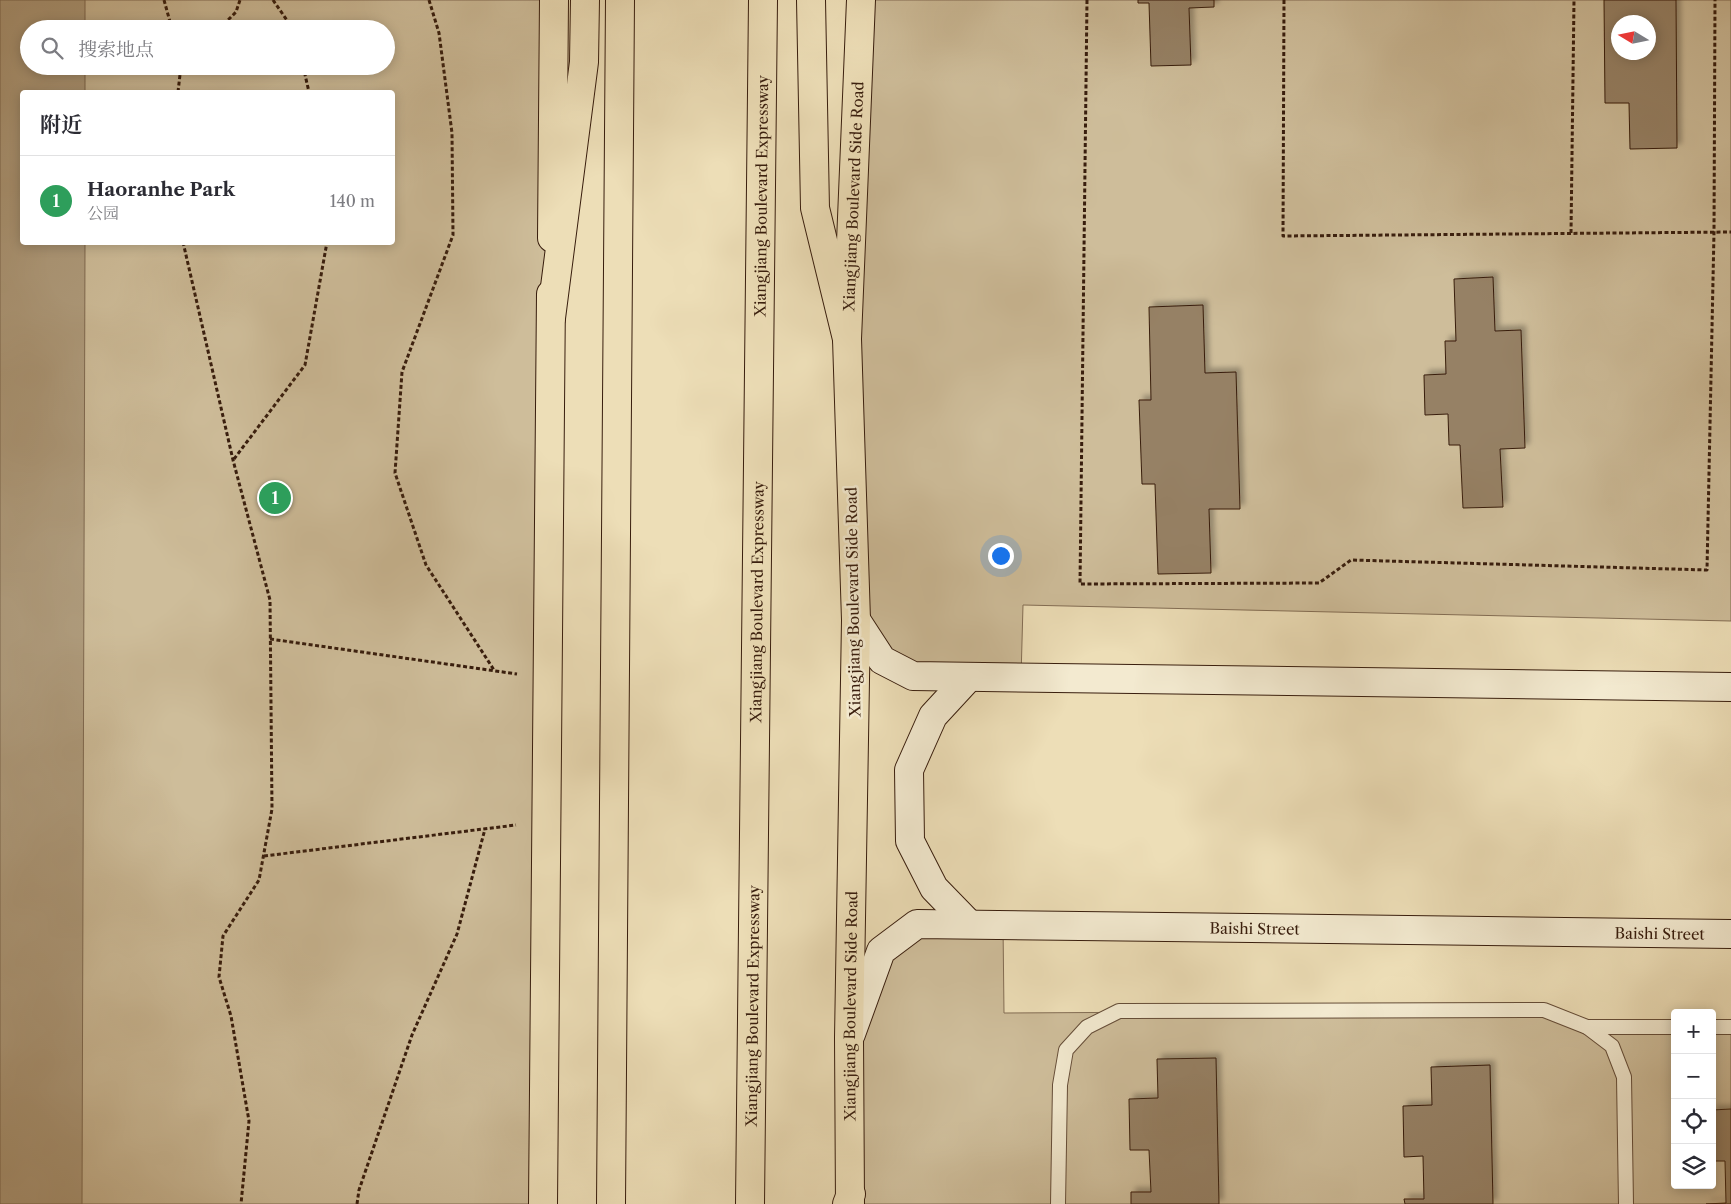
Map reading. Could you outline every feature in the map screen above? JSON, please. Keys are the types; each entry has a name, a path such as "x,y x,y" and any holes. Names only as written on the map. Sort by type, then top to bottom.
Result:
{"main road":[{"path":"543,1204 554,0"},
{"path":"551,318 584,62 585,0"},
{"path":"610,1204 620,0"},
{"name":"Xiangjiang Boulevard Expressway","path":"750,1204 762,0"},
{"path":"811,0 815,208 847,339"},
{"name":"Xiangjiang Boulevard Side Road","path":"849,1201 849,1038 856,620 847,339 861,0"}],"street":[{"path":"856,620 882,660 913,676 1731,686"},
{"path":"969,677 933,716 909,770 910,841 934,888 969,924"},
{"name":"Baishi Street","path":"849,1038 881,951 917,924 1731,934"}],"lane":[{"path":"1058,1204 1060,1085 1066,1050 1087,1027 1119,1011 1544,1010 1587,1027 1612,1046 1624,1077 1626,1204"},
{"path":"1716,1027 1731,1026"},
{"path":"1587,1027 1671,1027"}],"path":[{"path":"164,0 170,20"},
{"path":"228,20 236,12 240,0"},
{"path":"273,0 287,20"},
{"path":"429,0 439,33 452,133 453,235 402,372 395,473 426,565 494,670"},
{"path":"1087,0 1080,584 1319,583 1350,560 1707,570 1714,232 1715,0"},
{"path":"1284,0 1283,236 1731,232"},
{"path":"1571,233 1574,0"},
{"path":"178,90 180,75"},
{"path":"304,75 308,90"},
{"path":"184,245 234,460 270,600 272,809 260,880 223,936 219,977 231,1016 249,1121 242,1204"},
{"path":"234,460 305,365 326,245"},
{"path":"270,639 548,678"},
{"path":"264,856 547,821"},
{"path":"357,1204 359,1190 412,1035 457,934 484,829"}],"shaded area":[{"path":"0,0 554,0 543,1204 0,1204"},
{"path":"0,0 85,0 85,20 20,20 20,75 85,75 85,90 20,90 20,245 85,245 82,1204 0,1204"},
{"path":"861,0 1731,0 1731,621 1023,605 1021,678 913,676 856,620"},
{"path":"917,924 1003,925 1004,1013 1544,1010 1587,1027 1671,1027 1671,1189 1716,1189 1716,1027 1731,1027 1731,1204 850,1204 849,1038 881,951"}],"building":[{"path":"1138,0 1214,0 1214,7 1189,8 1191,65 1151,66 1149,3 1138,3"},
{"path":"1604,0 1676,0 1677,148 1630,149 1629,103 1605,103"},
{"path":"1493,277 1495,331 1521,330 1525,448 1500,449 1503,507 1463,508 1460,445 1449,445 1448,414 1425,415 1424,375 1446,374 1445,341 1456,341 1454,279"},
{"path":"1203,305 1205,373 1236,372 1240,509 1209,509 1211,573 1158,574 1155,484 1142,484 1139,400 1151,400 1149,307"},
{"path":"1216,1058 1219,1204 1131,1204 1131,1192 1151,1192 1149,1150 1130,1150 1129,1099 1158,1098 1157,1059"},
{"path":"1490,1065 1493,1204 1405,1204 1404,1199 1424,1199 1423,1156 1404,1157 1403,1106 1432,1105 1431,1067"},
{"path":"1731,1109 1731,1204 1706,1204 1726,1203 1725,1161 1716,1161 1716,1110"}],"place":[{"name":"Haoranhe Park","path":"275,498"}]}
